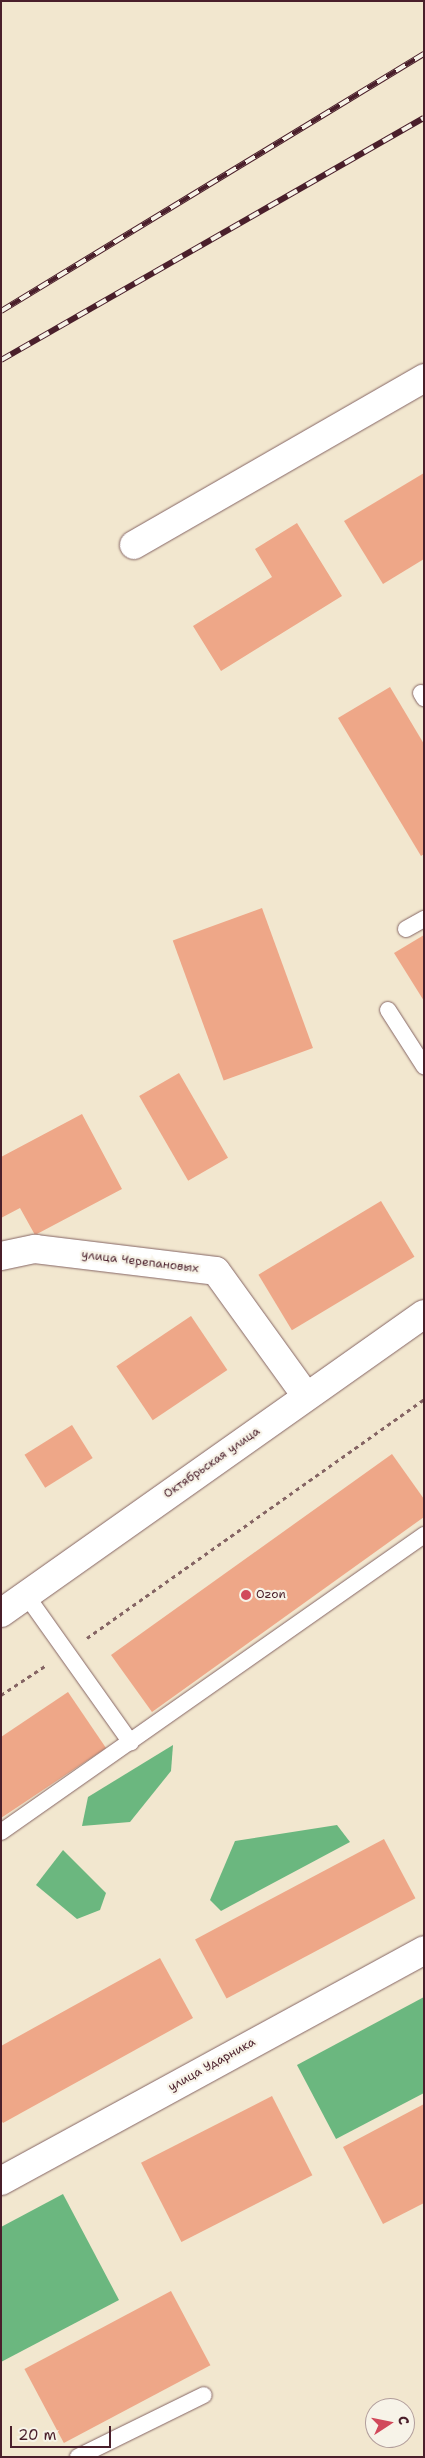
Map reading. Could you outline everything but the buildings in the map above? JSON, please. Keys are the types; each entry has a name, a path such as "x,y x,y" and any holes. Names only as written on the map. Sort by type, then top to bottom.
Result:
{"street":[{"path":"134,545 424,378"},
{"name":"улица Черепановых","path":"1,1256 35,1249 216,1271 306,1396"},
{"name":"Октябрьская улица","path":"1,1613 424,1314"},
{"name":"улица Ударника","path":"1,2181 424,1950"}],"lane":[{"path":"406,929 424,919"},
{"path":"388,1010 424,1066"},
{"path":"1,1832 131,1743 424,1535"},
{"path":"26,1595 131,1743"},
{"path":"78,2457 204,2394"}],"path":[{"path":"1,1695 67,1652 424,1399"}],"green space":[{"path":"173,1745 171,1771 130,1822 82,1826 88,1797"},
{"path":"337,1825 350,1842 221,1911 210,1900 235,1841"},
{"path":"63,1850 106,1893 100,1910 77,1919 36,1885"},
{"path":"424,1997 424,2093 336,2139 297,2065"},
{"path":"63,2194 119,2300 1,2362 1,2227"}],"railway":[{"path":"1,311 424,54"},
{"path":"1,360 424,118"}],"place":[{"name":"Ozon","path":"246,1595"}]}
